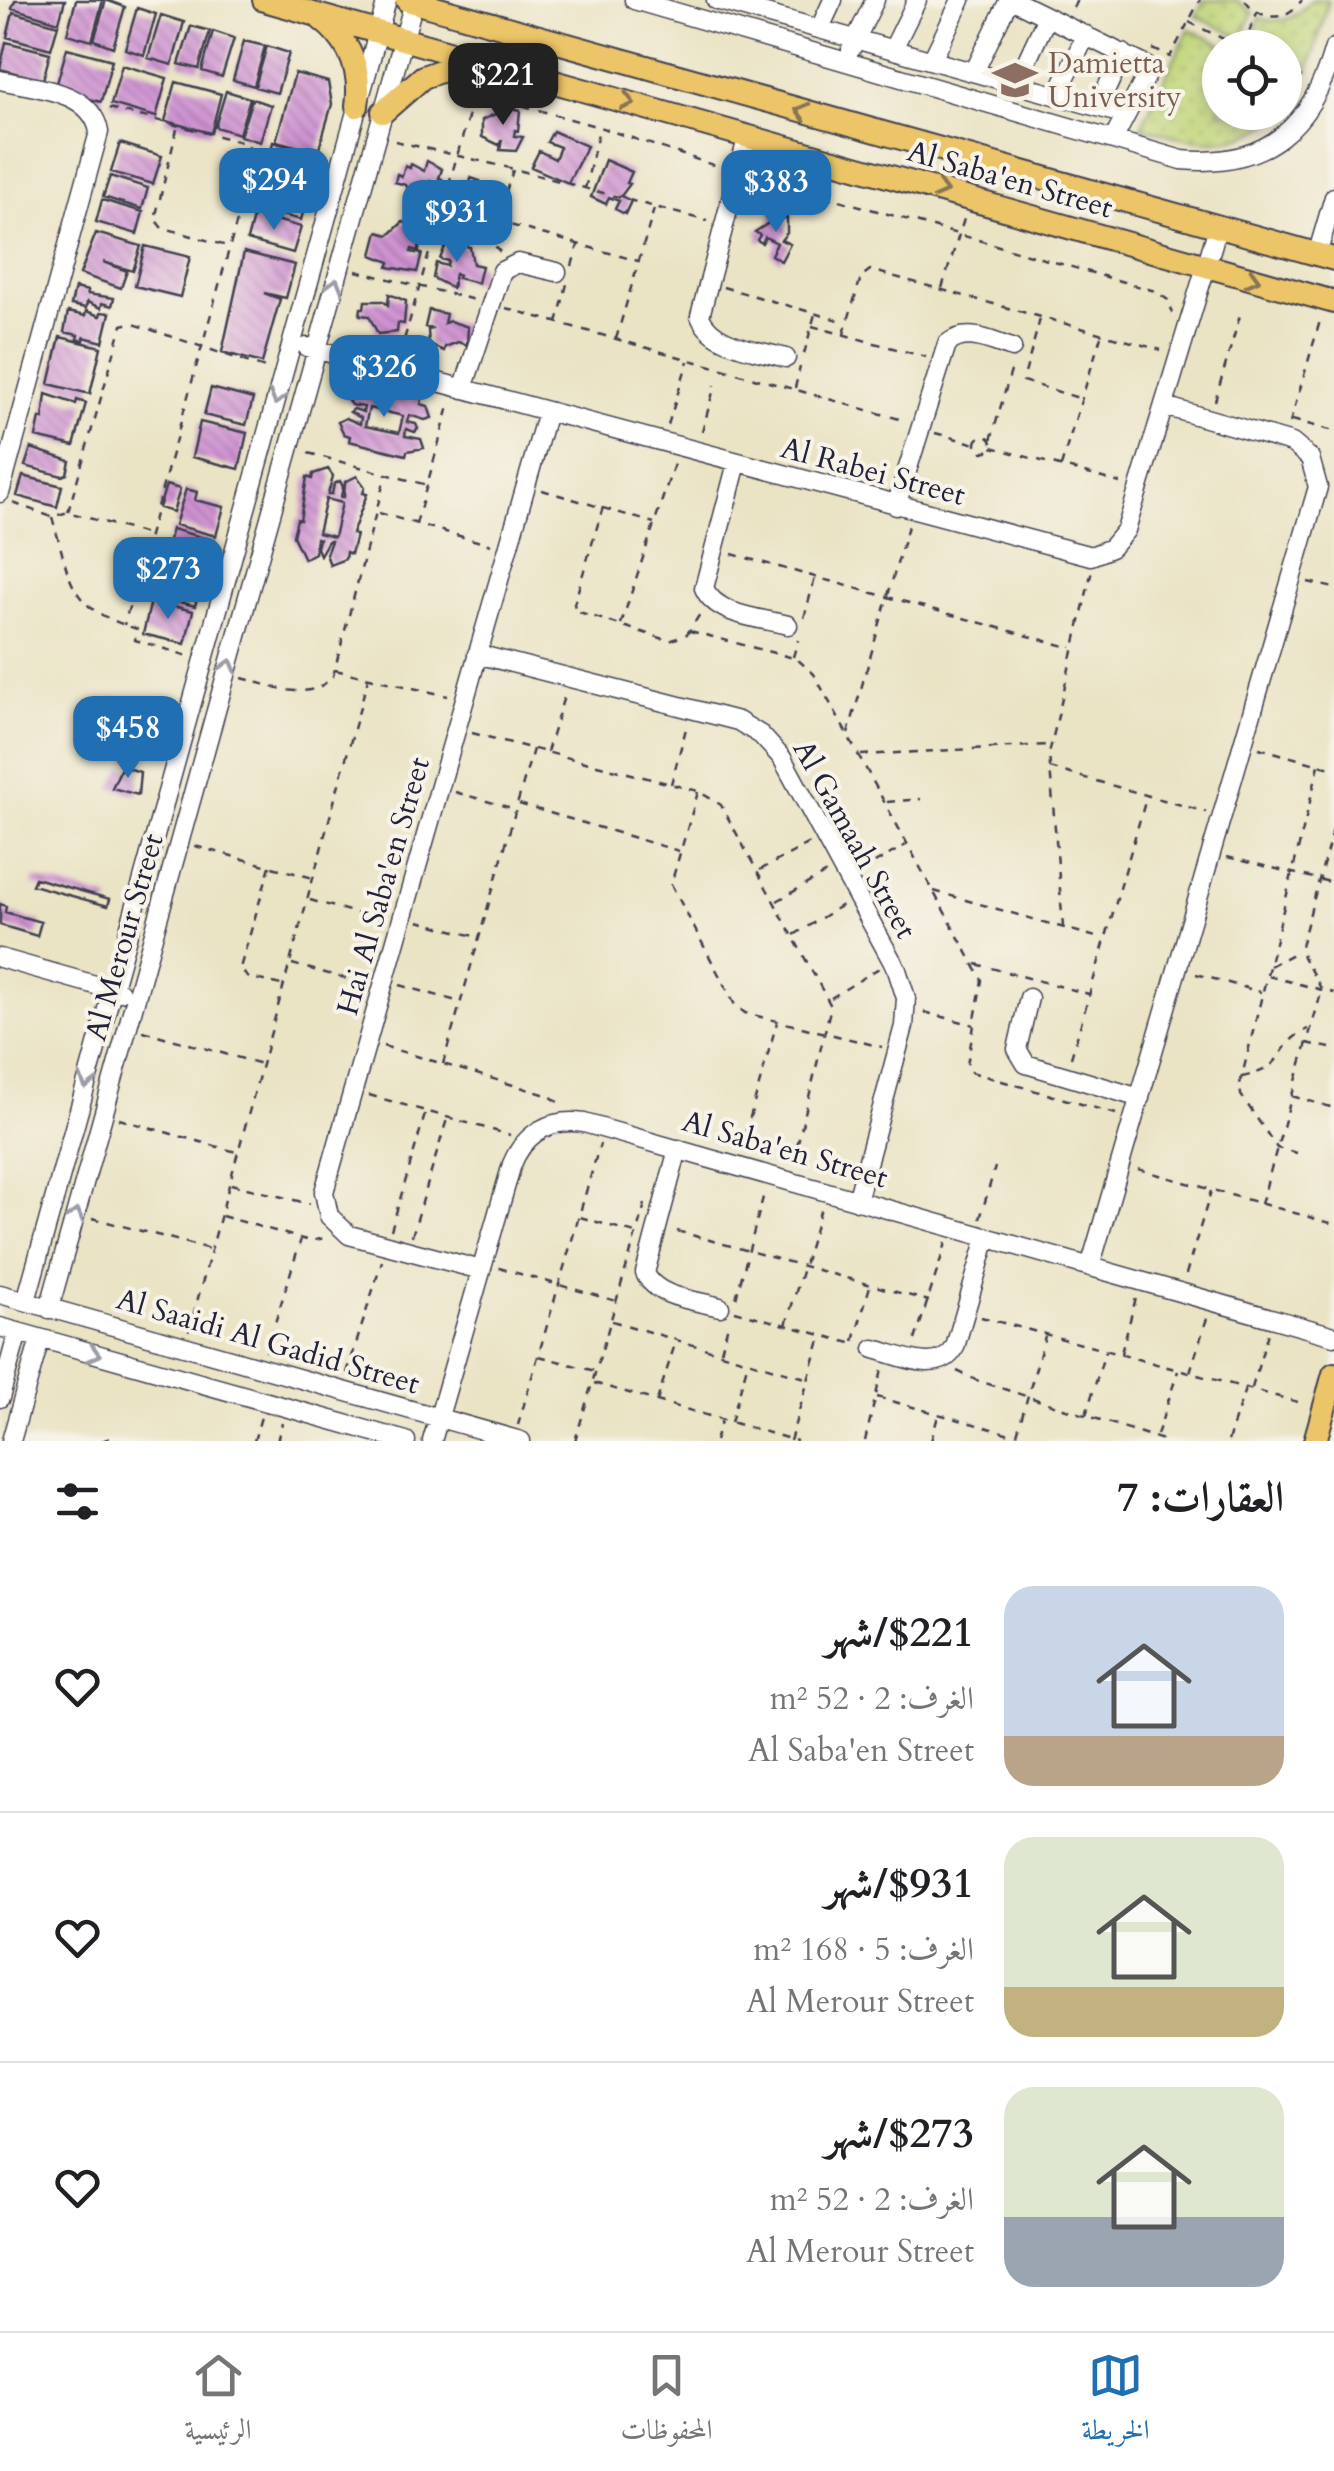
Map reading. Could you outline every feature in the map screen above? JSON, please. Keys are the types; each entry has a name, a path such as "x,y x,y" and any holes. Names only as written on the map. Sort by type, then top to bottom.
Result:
{"main road":[{"name":"Al Saba'en Street","path":"264,0 1330,301"},
{"name":"Al Saba'en Street","path":"410,1 1326,257"},
{"path":"309,13 330,26 347,45 357,68 358,106"},
{"path":"383,112 423,77 478,61"},
{"path":"1315,1441 1334,1374"}],"street":[{"name":"Al Merour Street","path":"26,1301 387,0"},
{"path":"634,0 1182,160 1229,160 1263,148 1292,129 1322,86 1334,48"},
{"path":"716,0 742,3 783,19 1126,115"},
{"path":"783,19 792,0"},
{"path":"820,28 834,0"},
{"path":"846,60 875,0"},
{"path":"893,49 917,0"},
{"path":"932,60 961,0"},
{"path":"974,72 1011,0 1054,11 1086,35 1142,62 1148,72 1113,140"},
{"name":"Al Merour Street","path":"49,1309 404,40 410,1"},
{"path":"1016,84 1054,11"},
{"path":"1057,95 1086,35"},
{"path":"1098,107 1123,53"},
{"path":"0,80 76,98 94,115 99,132 0,494"},
{"path":"748,135 700,309 702,323 711,334 786,358"},
{"path":"1326,257 1334,197"},
{"path":"1096,554 1111,548 1122,537 1218,227"},
{"path":"459,388 498,276 506,266 523,263 558,272"},
{"path":"904,508 920,427 947,344 964,336 1014,349"},
{"name":"Al Rabei Street","path":"292,343 1082,556 1096,554"},
{"path":"1090,1267 1318,480 1305,452 1285,440 1164,406"},
{"name":"Hai Al Saba'en Street","path":"326,1208 324,1192 547,412"},
{"path":"737,463 703,583 709,598 721,608 788,626"},
{"name":"Al Gamaah Street","path":"478,654 738,721 772,746 904,988 906,1008 898,1051 857,1201"},
{"path":"0,958 136,996"},
{"path":"1030,998 1018,1054 1031,1067 1140,1098"},
{"path":"432,1441 512,1164 527,1140 541,1128 568,1122"},
{"name":"Al Saba'en Street","path":"568,1122 604,1128 1334,1336"},
{"path":"678,1150 645,1266 650,1283 660,1290 726,1309"},
{"path":"326,1208 340,1230 359,1238 482,1266"},
{"path":"880,1351 932,1364 953,1353 981,1236"},
{"name":"Al Saaidi Al Gadid Street","path":"0,1294 518,1440"},
{"path":"0,1398 9,1329"},
{"name":"Al Saaidi Al Gadid Street","path":"9,1329 406,1441"},
{"path":"11,1441 40,1338"}],"path":[{"path":"1054,11 1072,10 1077,0"},
{"path":"1154,50 1170,57 1200,0"},
{"path":"1245,0 1257,13 1282,16 1302,0"},
{"path":"1250,30 1257,13"},
{"path":"1189,22 1205,30"},
{"path":"395,371 476,93 478,61"},
{"path":"1302,76 1322,86"},
{"path":"476,93 600,127 716,166"},
{"path":"109,108 242,142 251,149 254,160 124,625"},
{"path":"586,190 600,127"},
{"path":"177,128 154,214 156,223 167,230 230,247"},
{"path":"376,137 514,168 723,225"},
{"path":"506,266 491,238 514,168"},
{"path":"763,178 1160,293 1171,305 1181,349 1102,334 874,270 861,277 844,334"},
{"path":"941,291 970,199"},
{"path":"616,339 654,208"},
{"path":"496,221 638,261"},
{"path":"437,222 491,238"},
{"path":"340,267 616,339 976,444"},
{"path":"708,282 848,322"},
{"path":"1285,440 1330,301"},
{"path":"1210,419 1242,312"},
{"path":"794,390 815,313"},
{"path":"1040,318 1022,380 1082,399"},
{"path":"68,512 120,328 131,323 284,374"},
{"path":"812,326 940,361"},
{"path":"1060,466 1102,334"},
{"path":"992,447 990,440 1014,349"},
{"path":"679,447 688,360"},
{"path":"620,626 679,447 715,385"},
{"path":"416,524 459,388"},
{"path":"1291,420 1334,431"},
{"path":"990,440 978,437 976,448 990,451 992,447"},
{"path":"992,447 1138,488"},
{"path":"290,448 427,485"},
{"path":"226,674 304,693 327,682 334,670 386,474"},
{"path":"526,485 654,523"},
{"path":"0,494 19,508 52,517 68,512 149,534"},
{"path":"602,508 574,606 579,613 670,641 690,631 709,598"},
{"path":"847,735 887,597 904,508"},
{"path":"376,512 507,550"},
{"path":"52,517 75,591 95,612 138,629 134,640 204,661"},
{"path":"713,548 1073,649"},
{"path":"1063,927 1050,745 1096,554"},
{"path":"1292,579 1334,588"},
{"path":"690,631 804,663 814,674 983,985 967,1065 974,1074 1134,1119"},
{"path":"334,670 464,700"},
{"path":"184,1346 368,678"},
{"path":"548,752 570,678"},
{"path":"671,784 692,709"},
{"path":"456,729 698,790 721,804 829,999 831,1011 826,1033 779,1178 726,1309 721,1353"},
{"path":"1243,744 1334,769"},
{"path":"858,755 1050,745"},
{"path":"443,1064 533,749"},
{"path":"1297,1154 1277,1148 1241,1094 1240,1078 1319,764"},
{"path":"1049,768 1222,816"},
{"path":"440,787 679,850"},
{"path":"698,790 671,876 672,890 731,1000 745,1013 898,1051"},
{"path":"1065,1076 1146,795"},
{"path":"884,802 920,799"},
{"path":"1261,1204 1322,990 1301,950 1334,826"},
{"path":"758,871 823,835"},
{"path":"180,842 314,878"},
{"path":"776,902 908,844"},
{"path":"1212,853 1334,883"},
{"path":"270,866 240,968 246,976 284,986"},
{"path":"934,892 1105,939"},
{"path":"794,935 856,896"},
{"path":"308,899 479,938"},
{"path":"1268,966 1301,950"},
{"path":"829,999 892,961"},
{"path":"290,963 461,1002"},
{"path":"974,964 1089,994"},
{"path":"1178,969 1262,992"},
{"path":"1266,975 1334,993"},
{"path":"906,1008 976,1025"},
{"path":"736,1166 777,1021"},
{"path":"128,1027 262,1064"},
{"path":"1240,1078 1270,1069 1290,1041 1312,1028"},
{"path":"367,1042 550,1096 564,1108 568,1122"},
{"path":"1307,1043 1330,1048"},
{"path":"353,1091 527,1140"},
{"path":"1292,1096 1334,1108"},
{"path":"103,1115 238,1152"},
{"path":"407,1251 447,1117"},
{"path":"518,1440 538,1355 604,1128"},
{"path":"1120,1164 1334,1224"},
{"path":"981,1236 995,1167"},
{"path":"229,1184 326,1208"},
{"path":"1180,1293 1211,1190"},
{"path":"786,1325 826,1192"},
{"path":"575,1441 646,1198"},
{"path":"76,1214 211,1249"},
{"path":"220,1216 301,1238 322,1240 340,1230"},
{"path":"578,1217 636,1234"},
{"path":"656,1225 929,1302"},
{"path":"909,1358 951,1228"},
{"path":"262,1368 301,1238"},
{"path":"482,1266 616,1301"},
{"path":"1120,1355 1140,1281"},
{"path":"854,1344 871,1285"},
{"path":"1190,1373 1212,1302"},
{"path":"726,1309 880,1351 877,1397 865,1441"},
{"path":"965,1313 1298,1402"},
{"path":"1228,1441 1272,1319"},
{"path":"610,1321 809,1378"},
{"path":"791,1440 822,1335"},
{"path":"1017,1436 1045,1335"},
{"path":"657,1402 676,1340"},
{"path":"1086,1415 1105,1351"},
{"path":"538,1355 596,1371"},
{"path":"730,1422 748,1361"},
{"path":"944,1361 966,1376 1166,1441"},
{"path":"1159,1439 1178,1370"},
{"path":"592,1383 798,1441"},
{"path":"877,1397 1035,1441"},
{"path":"254,1441 265,1401"},
{"path":"932,1441 939,1414"},
{"path":"715,1441 722,1420"},
{"path":"998,1441 1001,1432"},
{"path":"102,1441 120,1441"}],"green space":[{"path":"1204,0 1236,0 1253,13 1245,30 1225,30 1196,16"},
{"path":"1311,0 1329,0 1308,72 1302,69 1302,30 1254,30 1260,18 1275,21 1300,11"},
{"path":"1189,29 1202,35 1202,130 1259,130 1211,141 1141,127"}],"building":[{"path":"15,0 65,0 59,22 12,8"},
{"path":"76,0 103,0 92,41 67,34"},
{"path":"106,0 125,7 113,47 94,40"},
{"path":"137,8 156,14 144,55 125,49"},
{"path":"13,12 58,25 51,49 7,37"},
{"path":"161,15 184,22 172,65 148,58"},
{"path":"191,26 210,31 199,69 179,64"},
{"path":"213,31 234,38 222,77 202,71"},
{"path":"244,41 265,46 254,86 233,80"},
{"path":"6,42 50,53 43,80 0,69"},
{"path":"267,46 289,53 277,93 255,87"},
{"path":"67,48 112,60 101,102 55,90"},
{"path":"122,65 167,78 156,117 111,104"},
{"path":"295,73 328,82 332,104 318,152 276,141"},
{"path":"176,82 221,94 211,133 165,121"},
{"path":"226,91 250,98 239,134 215,127"},
{"path":"252,99 271,105 260,142 240,136"},
{"path":"502,101 520,110 514,136 523,137 516,151 500,150 502,139 499,145 482,137 482,120 500,112"},
{"path":"553,131 587,146 568,183 531,167 539,151 555,159 560,147 547,142"},
{"path":"273,142 319,154 311,185 266,174"},
{"path":"120,143 162,156 153,184 111,172"},
{"path":"605,160 632,172 627,183 630,184 621,196 631,201 625,214 615,209 619,201 609,197 606,204 591,197"},
{"path":"427,161 442,169 441,184 430,181 428,187 433,192 430,191 427,202 419,199 417,203 411,201 413,197 406,185 395,182 405,166 410,168 411,164 424,171"},
{"path":"110,176 148,188 142,209 103,197"},
{"path":"265,176 310,187 301,220 256,208"},
{"path":"471,178 480,181 477,192 500,195 494,211 478,216 475,224 454,217 459,201 466,204 468,197 458,194 459,189 463,190 465,182 470,184"},
{"path":"102,200 143,212 137,234 96,222"},
{"path":"773,212 778,213 778,218 787,218 787,233 781,240 790,244 781,261 771,255 777,243 765,237 762,243 755,232 770,222"},
{"path":"254,214 301,227 293,253 247,240"},
{"path":"403,222 420,228 419,251 411,252 422,254 417,272 388,267 390,262 372,255 378,232 389,235"},
{"path":"96,233 141,246 133,271 103,262 127,271 121,288 80,274"},
{"path":"447,242 470,247 473,264 482,266 478,283 455,274 452,288 433,278 436,263 447,266 448,261 440,259"},
{"path":"145,246 190,257 180,297 135,286"},
{"path":"244,252 295,265 286,298 264,293 280,299 262,363 222,352"},
{"path":"75,288 114,298 112,306 102,303 101,308 87,302 86,308 71,305"},
{"path":"389,294 406,301 404,324 398,323 397,332 378,334 369,316 360,315 361,308 365,301 383,301 388,305"},
{"path":"429,310 446,314 444,323 468,327 467,345 458,342 444,351 429,345 428,330 433,329 425,327"},
{"path":"86,311 100,316 101,312 110,313 103,342 84,337 84,341 77,339 78,335 64,332 68,312 85,316"},
{"path":"60,337 101,347 90,394 49,384"},
{"path":"362,384 402,398 422,399 421,404 428,406 432,418 409,415 407,422 416,424 418,429 406,429 405,436 421,439 424,448 407,451 406,455 349,441 350,436 344,434 338,422 346,418 360,424 361,418 350,412 363,412 364,407 351,405 344,395 354,387 361,388","holes":["369,408 403,416 399,433 365,426"]},
{"path":"211,388 253,399 246,425 204,415"},
{"path":"46,394 76,404 77,400 86,403 74,446 36,437"},
{"path":"200,422 247,433 239,469 192,457"},
{"path":"31,448 70,461 67,474 25,466"},
{"path":"328,469 333,476 328,494 340,481 344,497 345,482 357,476 365,487 363,493 367,494 352,534 356,535 351,554 346,552 345,559 330,565 326,554 331,541 320,555 316,538 315,553 304,559 293,536 297,519 300,520 307,477 312,479 313,474","holes":["326,499 342,503 334,537 318,533"]},
{"path":"23,476 62,486 57,507 17,496"},
{"path":"166,485 180,489 173,512 159,508"},
{"path":"186,489 197,492 195,500 224,507 216,536 175,525"},
{"path":"172,529 215,541 206,570 164,558"},
{"path":"160,566 203,576 195,606 153,595"},
{"path":"151,601 193,611 185,644 143,634"},
{"path":"112,697 166,712 162,727 107,711"},
{"path":"87,730 106,734 102,752 83,748"},
{"path":"122,766 140,772 138,795 112,788"},
{"path":"35,878 110,899 108,906 32,885"},
{"path":"0,904 6,906 5,912 41,922 37,936 0,925"}],"place":[{"name":"Damietta University","path":"1015,80"}]}
